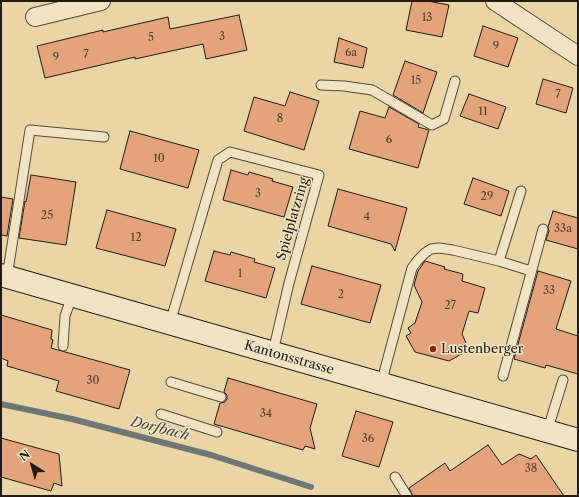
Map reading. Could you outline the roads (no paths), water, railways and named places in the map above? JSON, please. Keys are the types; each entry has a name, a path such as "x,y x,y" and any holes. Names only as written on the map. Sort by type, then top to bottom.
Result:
{"main road":[{"name":"Kantonsstrasse","path":"4,276 381,385 578,440"}],"street":[{"path":"35,17 101,1"},
{"path":"495,1 578,56"}],"lane":[{"path":"321,85 344,86 372,90 432,125 444,119 455,80"},
{"path":"4,276 30,130 104,137"},
{"name":"Spielplatzring","path":"170,324 218,160 230,152 319,175 289,283 272,353"},
{"path":"498,261 521,191"},
{"path":"503,376 543,229"},
{"path":"381,385 412,268 425,253 432,249 439,248 453,250 531,271"},
{"path":"63,346 65,316 72,296"},
{"path":"547,432 563,380"},
{"path":"171,382 221,397"},
{"path":"161,414 217,432"},
{"path":"394,477 407,496"}],"waterway":[{"name":"Dorfbach","path":"1,404 72,419 211,455 311,487"}],"place":[{"name":"Lustenberger","path":"433,349"}]}
